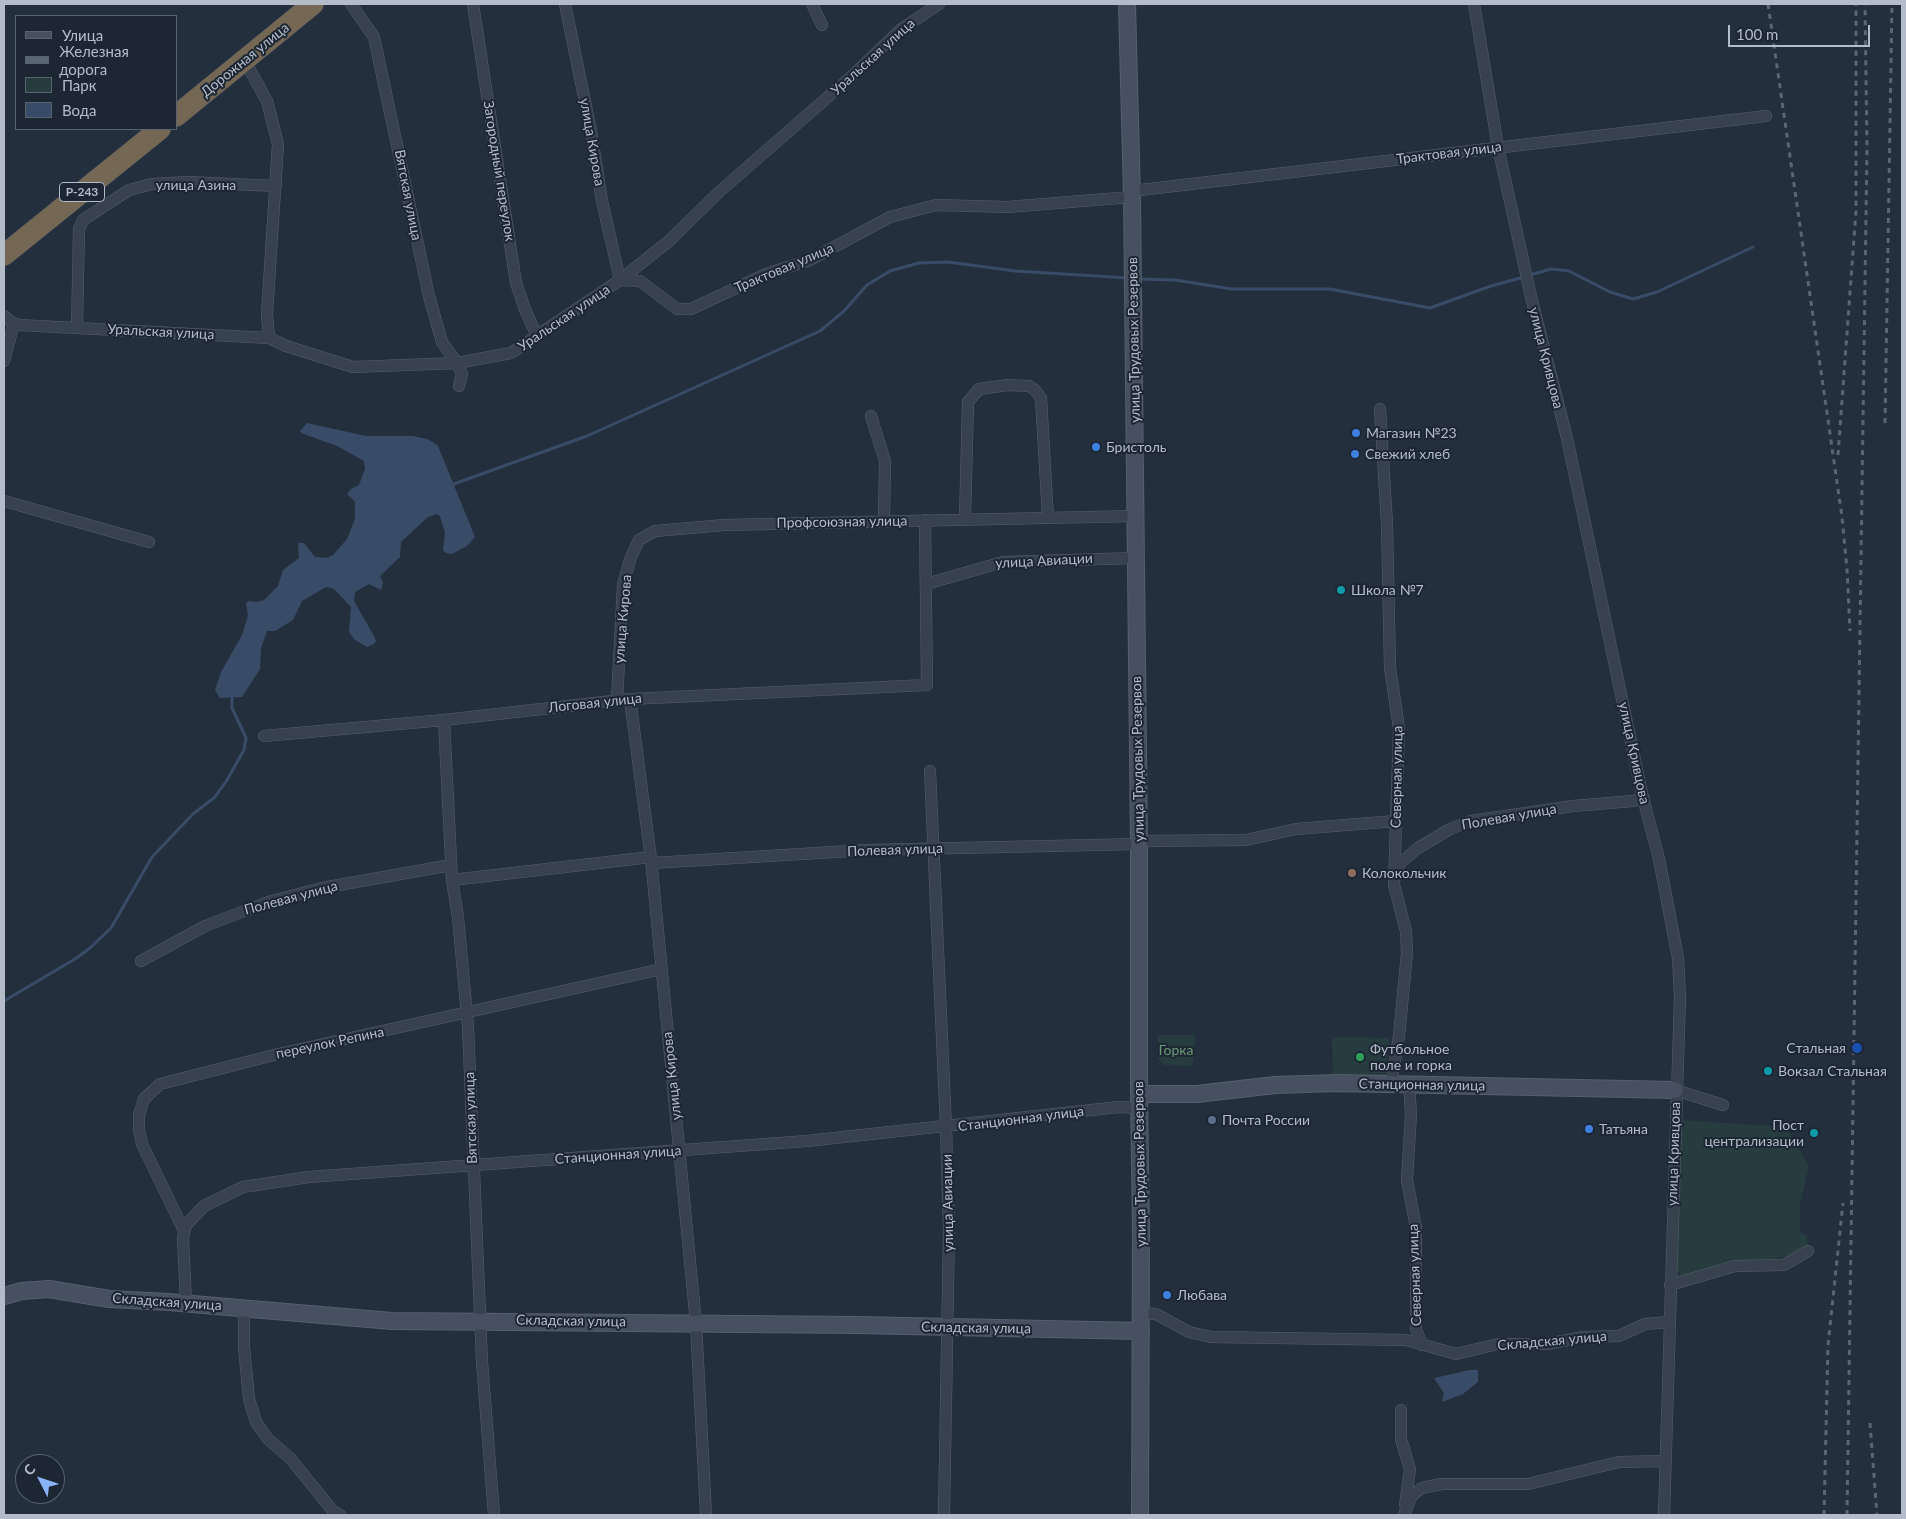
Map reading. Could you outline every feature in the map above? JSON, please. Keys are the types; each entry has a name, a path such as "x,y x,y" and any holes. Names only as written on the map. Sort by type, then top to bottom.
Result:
{"highway":[{"name":"Дорожная улица","path":"178,114 313,4"},
{"name":"Р-243","path":"4,255 159,130"}],"street":[{"name":"Вятская улица","path":"351,4 374,37 429,296 442,342 457,363"},
{"name":"Загородный переулок","path":"473,4 516,283 537,336"},
{"name":"улица Кирова","path":"565,4 591,131 602,201 620,280"},
{"path":"812,4 822,25"},
{"name":"Уральская улица","path":"14,324 269,338 286,346 353,367 457,363 511,353 620,280 669,241 719,192 853,75 900,30 938,4"},
{"name":"улица Трудовых Резервов","path":"1127,4 1134,302 1139,842 1140,1515"},
{"name":"улица Кривцова","path":"1474,4 1498,147 1532,301 1567,438 1644,798 1659,859 1678,958 1680,997 1675,1090 1664,1515"},
{"path":"245,61 259,84 272,117 278,144 267,314 269,338"},
{"name":"Трактовая улица","path":"620,280 640,281 676,309 691,309 766,274 820,256 890,217 936,204 1007,207 1132,194 1498,147 1766,116"},
{"name":"улица Азина","path":"83,220 129,190 152,184 188,182 276,186"},
{"path":"70,202 83,220 79,229 77,328"},
{"path":"4,316 14,324 4,361"},
{"path":"457,363 462,374 459,386"},
{"path":"965,519 968,402 979,389 1008,385 1029,386 1041,398 1048,518"},
{"name":"Северная улица","path":"1380,408 1387,524 1390,668 1399,728 1394,892 1406,931 1407,953 1399,1036 1391,1084"},
{"path":"872,416 886,461 884,521"},
{"path":"4,501 148,542"},
{"name":"Профсоюзная улица","path":"639,540 650,533 664,529 724,524 1136,516"},
{"path":"925,520 926,584"},
{"name":"улица Кирова","path":"617,700 624,584 631,557 639,540"},
{"name":"улица Авиации","path":"926,584 1004,562 1136,558"},
{"name":"Логовая улица","path":"264,736 444,720 630,698 927,685 926,584"},
{"name":"улица Кирова","path":"630,698 651,860 696,1323 706,1515"},
{"name":"Вятская улица","path":"444,720 452,880 458,917 467,1012 480,1321 494,1515"},
{"name":"улица Авиации","path":"930,771 946,1127 949,1262 946,1328 944,1515"},
{"name":"Полевая улица","path":"1394,877 1400,863 1406,856 1450,829 1464,824 1485,818 1553,808 1633,801 1644,798"},
{"name":"Полевая улица","path":"452,880 651,860 933,848 1246,840 1296,829 1396,821"},
{"name":"Полевая улица","path":"141,961 205,926 268,902 322,888 451,865"},
{"name":"переулок Репина","path":"184,1231 142,1144 139,1115 144,1099 152,1090 170,1081 255,1060 662,969"},
{"name":"Северная улица","path":"1409,1084 1412,1114 1406,1180 1416,1228 1416,1329 1422,1345"},
{"name":"Станционная улица","path":"184,1231 192,1217 204,1206 243,1187 308,1178 807,1141 1119,1107 1139,1101 1274,1085 1409,1084 1675,1090"},
{"path":"1675,1090 1723,1105"},
{"path":"184,1231 186,1303"},
{"path":"1670,1285 1735,1266 1784,1265 1808,1251"},
{"name":"Складская улица","path":"4,1296 22,1291 49,1289 109,1299 186,1303 392,1321 696,1323 1141,1331"},
{"path":"244,1308 244,1347 249,1399 256,1422 268,1439 290,1458 333,1511 340,1515"},
{"name":"Складская улица","path":"1141,1312 1167,1318 1189,1332 1220,1338 1406,1340 1456,1354 1498,1344 1547,1344 1583,1337 1619,1336 1645,1324 1669,1322"},
{"path":"1401,1410 1401,1439 1410,1470 1404,1512"},
{"path":"1404,1512 1411,1497 1420,1489 1426,1487 1442,1484 1528,1484 1618,1462 1665,1461"}],"green space":[{"name":"Горка","path":"1158,1035 1195,1035 1193,1066 1164,1065 1158,1059"},
{"name":"Футбольное поле и горка","path":"1332,1037 1390,1038 1385,1078 1333,1076"},
{"path":"1682,1120 1786,1127 1809,1166 1800,1205 1800,1232 1807,1236 1808,1246 1793,1255 1682,1276 1677,1270"}],"water":[{"path":"307,423 366,436 413,436 427,439 434,443 438,446 475,537 467,546 452,554 446,553 443,550 445,533 440,516 437,514 428,517 401,542 400,557 380,576 383,583 381,590 369,584 355,592 354,601 374,636 376,641 374,644 367,647 355,640 349,632 351,607 334,589 326,587 302,601 293,620 275,631 267,631 261,648 260,669 242,697 220,698 215,690 221,672 242,635 248,616 246,603 264,600 278,586 283,570 299,558 298,543 304,543 315,557 327,558 333,555 347,539 355,519 355,502 347,494 351,489 359,485 365,469 364,461 337,446 301,433 300,431"},
{"path":"1478,1370 1478,1382 1463,1394 1442,1402 1444,1393 1434,1378"}],"waterway":[{"path":"1530,275 1551,269 1569,271 1610,292 1633,299 1657,292 1753,247"},
{"path":"451,485 587,436 820,331 844,311 867,285 890,271 919,263 948,262 1015,271 1129,278"},
{"path":"1138,279 1175,280 1232,289 1330,289 1430,308 1491,286 1524,277"},
{"path":"4,1001 75,959 111,928 152,857 193,814 215,797 244,750 246,738 232,708 232,696"}],"railway":[{"path":"1768,4 1842,517 1850,631"},
{"path":"1838,455 1856,211 1856,4"},
{"path":"1847,1515 1867,148 1865,4"},
{"path":"1885,423 1892,4"},
{"path":"1824,1515 1828,1345 1843,1203"},
{"path":"1870,1423 1877,1515"}],"place":[{"name":"Магазин №23","path":"1356,433"},
{"name":"Бристоль","path":"1096,447"},
{"name":"Свежий хлеб","path":"1355,454"},
{"name":"Школа №7","path":"1341,590"},
{"name":"Колокольчик","path":"1352,873"},
{"name":"Стальная","path":"1857,1048"},
{"name":"Футбольное поле и горка","path":"1360,1057"},
{"name":"Вокзал Стальная","path":"1768,1071"},
{"name":"Почта России","path":"1212,1120"},
{"name":"Татьяна","path":"1589,1129"},
{"name":"Пост централизации","path":"1814,1133"},
{"name":"Любава","path":"1167,1295"}]}
